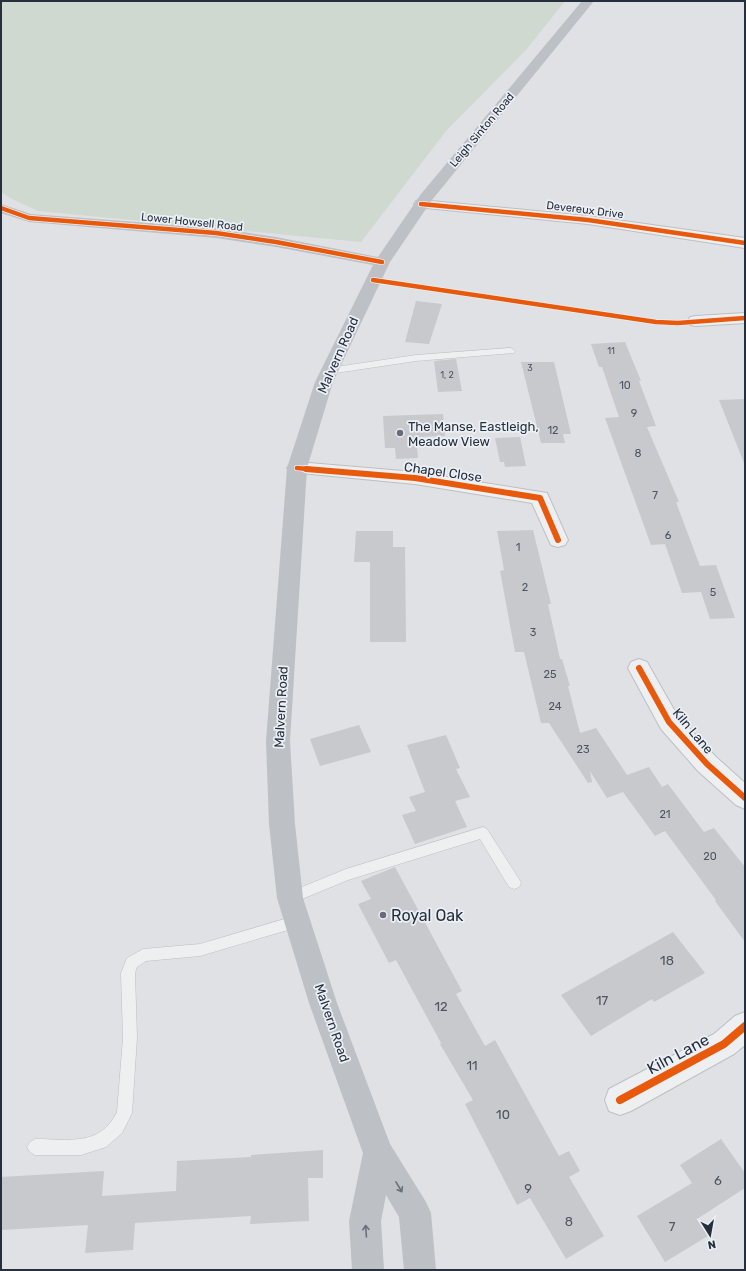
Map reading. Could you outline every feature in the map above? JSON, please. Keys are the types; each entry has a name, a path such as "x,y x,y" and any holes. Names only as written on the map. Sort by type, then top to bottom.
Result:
{"main road":[{"name":"Leigh Sinton Road","path":"382,262 421,204 588,1"},
{"name":"Lower Howsell Road","path":"1,208 30,218 216,233 276,242 382,262"},
{"name":"Malvern Road","path":"382,262 324,382 297,468 278,741 282,824 290,898 323,1003 378,1154 414,1213 420,1270"},
{"path":"368,1270 365,1221 378,1154"}],"street":[{"name":"Devereux Drive","path":"421,204 588,220 745,243"},
{"path":"696,321 745,318"},
{"name":"Chapel Close","path":"297,468 415,478 540,498 558,540"},
{"name":"Kiln Lane","path":"639,668 669,722 707,764 745,798"},
{"name":"Kiln Lane","path":"620,1100 724,1044 745,1026"}],"lane":[{"path":"329,371 416,358 511,351"},
{"path":"290,898 346,875 483,833 514,883"},
{"path":"35,1147 81,1147 101,1142 117,1128 124,1112 130,1038 128,973 132,962 143,955 200,950 298,921"}],"shaded area":[{"path":"1,1 565,1 526,50 446,131 361,242 38,211 10,198 1,192"}],"building":[{"path":"416,301 442,304 429,344 405,342"},
{"path":"625,342 641,381 639,381 656,426 647,427 679,502 676,502 700,566 716,565 735,618 710,619 701,592 682,593 665,544 651,545 605,418 619,417 602,367 599,367 591,344"},
{"path":"456,359 462,391 438,392 434,361"},
{"path":"521,362 554,362 571,434 563,434 565,443 541,443"},
{"path":"745,399 745,463 744,463 719,400"},
{"name":"The Manse, Eastleigh, Meadow View","path":"443,414 445,436 416,437 418,458 396,459 395,448 385,448 383,416"},
{"path":"520,437 526,466 505,467 504,462 500,462 495,438"},
{"path":"533,530 551,604 548,604 560,659 562,659 570,686 568,686 580,733 596,728 627,775 649,767 662,787 668,784 704,832 714,828 745,867 745,942 665,831 655,836 623,792 607,798 590,771 592,782 588,783 549,723 541,723 524,652 515,652 500,571 504,570 497,531"},
{"path":"356,531 393,531 393,547 405,547 406,642 370,642 370,562 354,562"},
{"path":"359,725 371,752 320,766 310,739"},
{"path":"446,735 460,768 456,769 470,797 455,801 467,827 415,844 402,815 416,811 409,797 425,792 407,745"},
{"path":"395,867 462,991 456,994 485,1046 495,1040 559,1156 569,1151 580,1171 569,1177 604,1236 566,1259 530,1198 517,1205 465,1104 473,1100 440,1044 441,1043 396,960 389,963 358,904 371,899 361,881"},
{"path":"673,932 705,973 654,1002 652,999 591,1036 561,995"},
{"path":"721,1139 745,1173 745,1188 697,1219 708,1236 665,1262 637,1216 692,1183 680,1165"},
{"path":"323,1150 323,1178 308,1178 309,1221 250,1224 251,1216 135,1223 133,1250 85,1253 88,1225 1,1230 1,1177 104,1171 102,1196 176,1191 177,1161 251,1157 251,1155"}],"cycle path":[{"path":"421,204 588,220 745,243"},
{"path":"1,208 29,218 216,233 276,242 382,262"},
{"path":"373,280 656,322 678,323 745,318"},
{"path":"297,468 415,478 540,498 558,540"},
{"path":"639,668 669,722 707,764 745,798"},
{"path":"620,1100 724,1044 745,1026"}],"place":[{"name":"The Manse, Eastleigh, Meadow View","path":"400,433"},
{"name":"Royal Oak","path":"383,915"}]}
